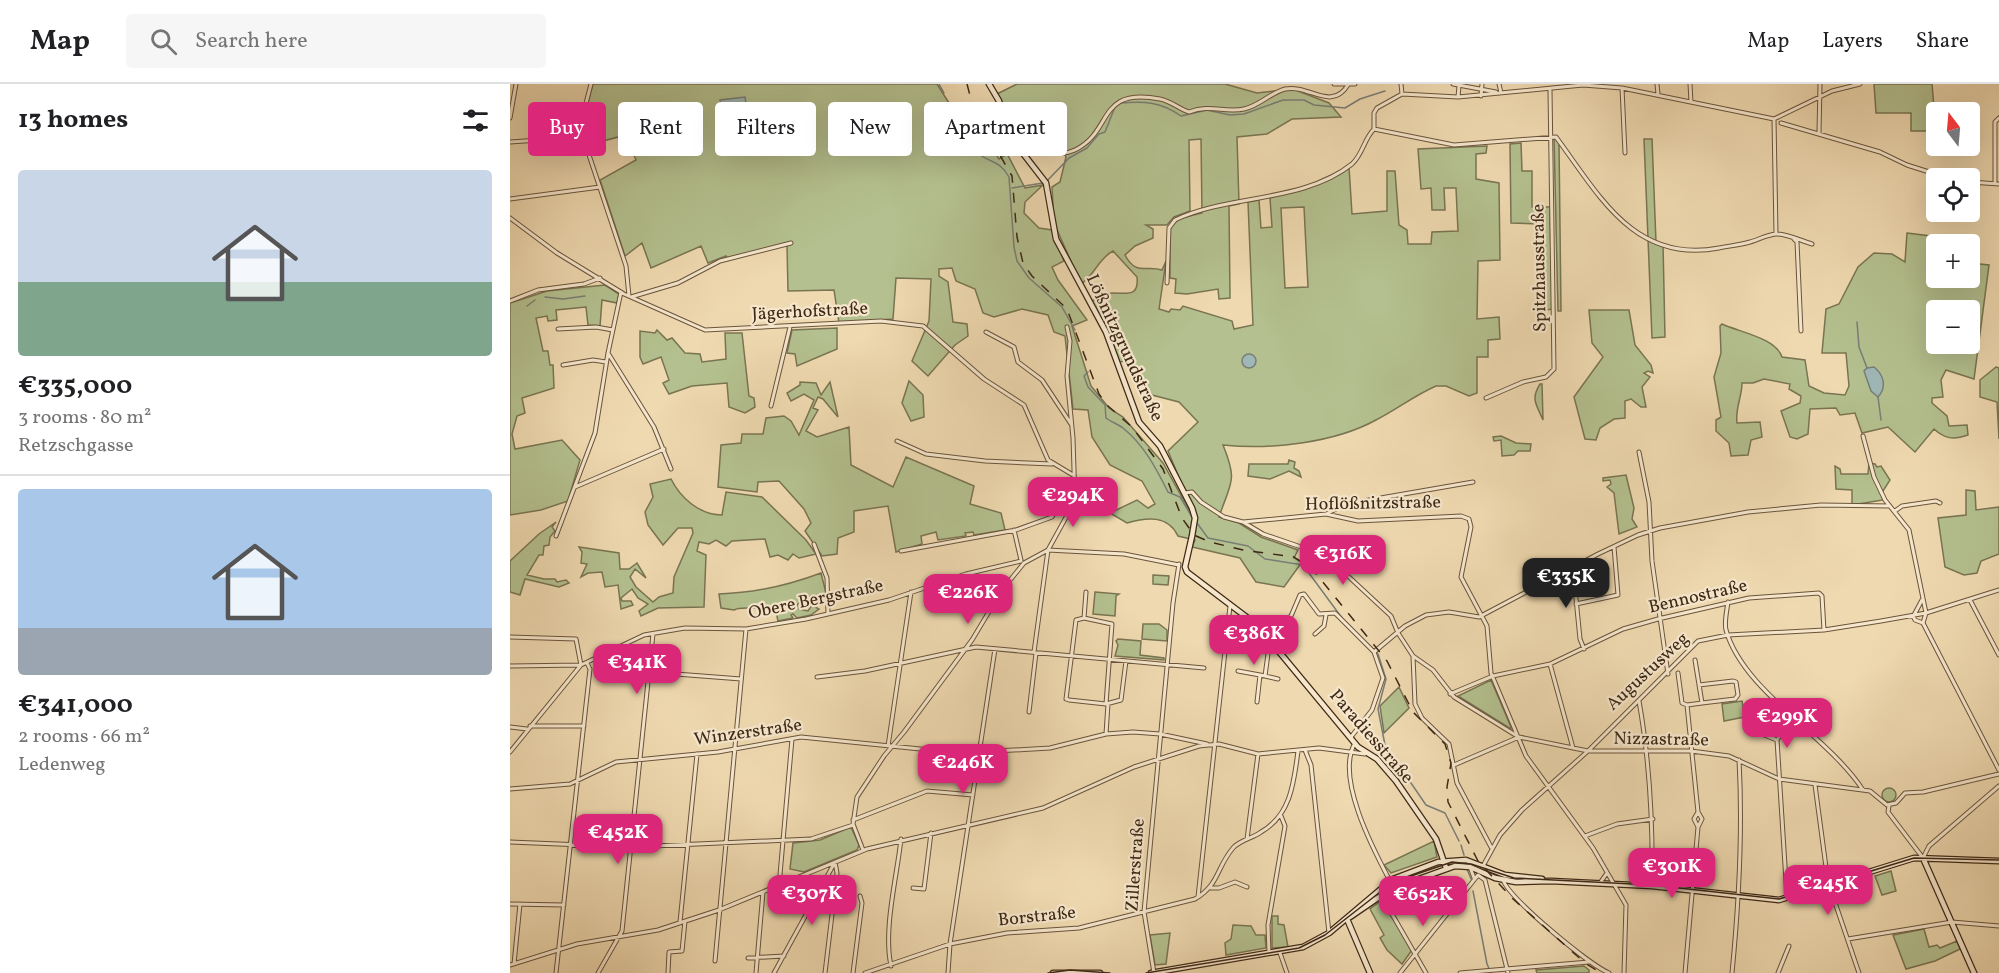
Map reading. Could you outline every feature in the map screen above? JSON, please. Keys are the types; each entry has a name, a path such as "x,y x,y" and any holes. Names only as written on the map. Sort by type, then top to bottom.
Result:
{"main road":[{"name":"Lößnitzgrundstraße","path":"989,84 999,102"},
{"name":"Lößnitzgrundstraße","path":"1026,156 1045,182 1056,239 1106,333 1139,422 1161,446 1194,516 1185,567"},
{"name":"Paradiesstraße","path":"1185,567 1193,578 1254,623 1355,743 1365,754 1377,759 1396,781 1436,839 1446,868"},
{"path":"1923,858 1974,973"},
{"path":"1153,973 1281,953 1307,946 1381,895 1446,868 1470,867 1503,880 1613,883 1787,899 1909,860 1923,858 1999,861"},
{"path":"1348,918 1390,881 1444,861 1466,860 1505,875 1551,881"},
{"path":"1348,918 1370,973"},
{"path":"1053,973 1100,973"}],"street":[{"path":"510,118 516,84"},
{"path":"586,102 591,84"},
{"path":"1334,84 1355,84"},
{"path":"1401,84 1402,94"},
{"path":"1453,84 1501,93"},
{"path":"1481,96 1482,84"},
{"path":"1499,84 1501,93"},
{"path":"1625,153 1624,88 1626,84"},
{"path":"1657,84 1658,95"},
{"path":"1690,84 1691,102"},
{"path":"1819,133 1820,84"},
{"path":"1167,283 1169,228 1175,219 1291,191 1336,173 1359,158 1374,129 1374,112 1377,108 1402,94 1481,96 1583,85 1624,88 1774,119 1819,96 1860,84"},
{"path":"1067,151 1082,145 1098,128 1110,108 1121,101 1160,99 1189,111 1203,106 1240,110 1258,104 1286,89 1334,97 1344,92 1348,85"},
{"path":"1458,97 1459,86"},
{"name":"Spitzhausstraße","path":"1486,398 1523,382 1546,377 1554,369 1550,90"},
{"path":"1980,182 1997,183 1995,122 1999,118"},
{"path":"1774,119 1776,234"},
{"path":"1780,123 1880,152 1906,165 1926,171"},
{"path":"1374,129 1454,145 1516,142 1552,135 1556,137 1620,219 1650,242 1690,250 1710,250 1750,243 1776,234 1812,244"},
{"path":"510,142 528,141"},
{"path":"589,156 626,266 630,297 678,283 720,261 791,243"},
{"path":"510,199 600,187"},
{"name":"Jägerhofstraße","path":"510,218 557,253 621,292 711,331 881,321 917,325 928,329 984,379 1024,405 1045,454 1052,464"},
{"path":"1793,238 1797,242 1801,331"},
{"path":"510,301 538,290 584,284 600,278"},
{"path":"556,536 599,419 606,362 621,292"},
{"path":"558,329 596,327 613,330"},
{"path":"771,406 790,327"},
{"path":"1029,712 1048,550 1075,501 1072,425 1067,376 1070,341 1067,327"},
{"path":"986,332 1014,347 1018,362 1042,380 1072,425"},
{"path":"608,353 640,402 664,449 670,469"},
{"path":"563,364 593,360 606,362"},
{"path":"1863,436 1874,477 1890,506 1909,530 1926,613 1923,623"},
{"path":"897,441 926,454 985,461 1052,464 1073,475"},
{"path":"575,487 664,449"},
{"path":"1639,452 1649,502 1659,619 1668,674"},
{"path":"1326,514 1346,504 1473,482"},
{"path":"1183,494 1192,492 1214,512 1243,522 1263,534 1301,547 1335,564 1391,616 1398,633 1413,656 1433,670 1450,694 1518,737"},
{"path":"901,550 1014,530 1052,517 1063,497 1075,501"},
{"path":"1895,511 1902,506 1936,501 1940,503"},
{"path":"1375,651 1406,626 1434,614 1449,612 1481,615 1614,547 1668,526 1748,512 1821,505 1890,506"},
{"name":"Hoflößnitzstraße","path":"1243,522 1326,514 1358,521 1465,516 1471,527 1461,577 1487,626 1493,676 1526,756 1585,836 1627,908 1624,973"},
{"path":"1014,530 1023,562"},
{"path":"814,544 827,578 828,613"},
{"path":"1576,604 1618,595 1614,547"},
{"path":"863,850 853,825 857,798 890,746 966,649 1002,590 1023,562 1048,550"},
{"name":"Paradiesstraße","path":"1048,550 1124,554 1185,567"},
{"name":"Obere Bergstraße","path":"510,666 581,665 632,640 653,634 695,627 746,629 889,600 966,574 1023,562"},
{"path":"1160,734 1179,564"},
{"path":"1573,568 1580,639 1584,649"},
{"name":"Augustusweg","path":"1483,866 1491,848 1512,821 1588,752 1668,674 1698,641 1728,635 1824,630 1913,616 1999,590"},
{"path":"890,746 911,592"},
{"path":"1084,618 1086,592"},
{"name":"Bennostraße","path":"1450,694 1493,676 1550,664 1623,629 1728,602 1781,594 1819,593 1822,596 1824,630"},
{"path":"1257,702 1268,638 1291,616 1303,594 1319,614 1335,613 1375,651 1383,681 1372,710 1352,737"},
{"path":"1888,812 1889,806 1896,803 1905,793 1923,792 1999,772 1923,623 1915,620 1913,616 1923,598"},
{"path":"1970,600 1999,655"},
{"path":"1728,602 1725,628 1753,677 1863,790"},
{"path":"1198,897 1230,606"},
{"path":"1315,634 1325,623 1326,615"},
{"path":"1106,734 1107,704 1109,660 1112,624 1084,618 1076,620 1066,699 1107,704 1122,699 1126,661"},
{"path":"716,961 746,629"},
{"path":"598,973 620,936 653,634"},
{"path":"510,637 576,639 581,665 510,752"},
{"path":"817,677 966,649 1035,652 1204,668"},
{"path":"948,973 950,944 995,649"},
{"path":"1413,656 1415,704 1422,718 1449,744 1463,798 1491,848"},
{"name":"Augustusweg","path":"1695,660 1702,703"},
{"path":"556,973 590,669 588,663"},
{"path":"1550,664 1573,748"},
{"path":"1238,671 1278,679"},
{"path":"650,672 741,679"},
{"name":"Augustusweg","path":"1678,673 1683,703 1687,705 1698,812"},
{"path":"1687,705 1735,699 1738,695 1736,682 1733,681 1699,685"},
{"path":"1639,701 1648,752 1653,819 1653,886"},
{"path":"1787,899 1777,740 1793,716"},
{"path":"510,727 584,726"},
{"path":"1749,729 1777,740"},
{"name":"Winzerstraße","path":"510,789 538,788 578,782 610,763 640,758 735,750 804,737 980,752 1050,748 1106,734 1160,734 1207,744"},
{"name":"Zillerstraße","path":"1153,973 1144,912 1160,734"},
{"path":"1454,765 1518,737"},
{"name":"Nizzastraße","path":"1518,737 1588,752 1691,751 1729,756 1779,779 1873,792 1881,803 1889,806"},
{"path":"778,886 792,738"},
{"path":"1355,743 1350,752 1349,766 1358,810 1390,881"},
{"path":"520,904 512,964 580,943 658,930 719,910 863,850 901,839 968,827 1050,805 1158,758 1207,744 1258,754 1320,748 1365,754"},
{"path":"1305,750 1311,765 1329,933"},
{"path":"1269,954 1268,926 1285,826 1281,816 1294,783 1298,751"},
{"path":"680,923 696,754"},
{"path":"1247,839 1258,754"},
{"path":"1732,973 1740,896 1742,819 1739,760"},
{"path":"1815,785 1829,885 1859,973"},
{"path":"1881,803 1923,858 1929,846 1999,786"},
{"path":"853,819 927,791 973,795"},
{"path":"1698,812 1694,819 1698,827"},
{"path":"1685,973 1698,827 1702,819 1698,812"},
{"name":"Borstraße","path":"865,973 950,944 1007,933 1078,928 1198,897 1211,888 1232,849 1263,831 1281,816"},
{"path":"1585,836 1617,824 1653,819"},
{"path":"510,842 631,847 782,841 821,837 853,825"},
{"path":"913,888 924,889 931,833"},
{"path":"891,966 888,952 901,839"},
{"path":"774,973 835,862"},
{"path":"825,973 837,873 835,862"},
{"path":"1470,867 1474,878"},
{"path":"1600,883 1607,873"},
{"path":"1400,973 1474,878 1480,875 1485,880 1507,971"},
{"path":"1503,880 1507,889 1589,962 1609,973"},
{"name":"Borstraße","path":"1211,888 1219,888 1235,882 1247,887"},
{"path":"1198,890 1204,893"},
{"path":"756,973 763,892"},
{"path":"1381,895 1426,973"},
{"path":"853,973 862,903 860,896"},
{"path":"510,904 564,905"},
{"path":"1328,920 1336,927"},
{"path":"668,973 669,952 682,951 685,921"},
{"path":"1848,939 1952,922 1999,926"},
{"path":"1778,973 1788,946"},
{"path":"1281,953 1287,973"},
{"path":"748,958 784,956"},
{"path":"1460,973 1507,971 1589,962"}],"green space":[{"path":"593,84 937,84 948,102 924,102 924,156 997,156 999,159 1008,156 1025,188 1043,185 1025,202 1024,213 1039,228 1052,230 1064,261 1052,267 1058,280 1087,320 1072,326 1091,386 1109,408 1123,417 1163,463 1189,510 1183,487 1168,451 1198,422 1179,402 1148,394 1133,360 1119,362 1105,323 1091,301 1110,293 1134,291 1137,277 1113,251 1081,284 1054,223 1052,187 1060,182 1067,156 1067,102 1000,102 997,94 1017,84 1225,84 1257,93 1293,89 1329,103 1341,117 1292,119 1267,134 1237,137 1239,204 1229,206 1230,298 1219,299 1218,289 1187,294 1175,293 1176,279 1170,278 1170,229 1178,219 1202,213 1201,139 1189,140 1190,211 1174,217 1167,225 1146,225 1153,229 1153,238 1135,246 1125,255 1137,268 1162,270 1166,261 1159,309 1169,312 1171,309 1180,310 1183,306 1232,321 1234,329 1253,325 1248,202 1259,200 1261,228 1272,227 1270,198 1303,188 1349,167 1352,214 1387,211 1387,171 1395,171 1399,225 1407,230 1408,244 1431,244 1432,232 1458,231 1456,188 1444,188 1445,210 1432,210 1431,188 1421,189 1418,149 1487,146 1486,153 1476,154 1476,179 1499,183 1500,260 1478,261 1477,319 1499,317 1500,339 1488,340 1488,357 1477,357 1477,393 1469,396 1446,386 1436,386 1376,420 1341,434 1281,445 1223,445 1228,457 1231,481 1219,517 1239,523 1261,537 1298,550 1294,558 1302,562 1284,587 1256,582 1240,558 1192,547 1195,540 1178,536 1169,524 1163,521 1149,519 1127,523 1110,513 1137,500 1148,508 1155,504 1142,481 1110,465 1092,437 1088,410 1073,409 1065,336 1054,332 1048,315 1022,309 994,317 983,313 975,289 956,281 952,268 939,269 939,276 948,282 953,322 967,324 968,336 955,345 928,376 912,361 929,321 931,279 896,278 893,319 839,323 834,290 788,291 787,245 729,260 726,256 708,263 701,246 651,268 642,243 625,256 600,180 636,160 634,156 703,156 703,102 618,102 618,137 606,140 606,102 588,102","holes":["1304,207 1308,287 1285,288 1281,208"]},
{"path":"1874,84 1932,84 1934,102 1926,102 1926,131 1911,131 1911,113 1876,113"},
{"path":"1554,137 1559,143 1561,311 1558,311"},
{"path":"1644,139 1652,139 1656,242 1663,244 1665,337 1652,338"},
{"path":"1521,143 1522,171 1532,171 1532,207 1550,207 1552,309 1542,311 1543,224 1511,223 1510,144"},
{"path":"1907,233 1926,235 1926,288 1980,288 1980,264 1989,265 1980,333 1980,300 1926,300 1926,354 1977,354 1974,379 1946,370 1941,380 1943,397 1932,398 1932,403 1947,416 1949,426 1967,425 1968,435 1950,438 1934,429 1915,452 1888,427 1862,433 1855,413 1840,415 1836,408 1810,409 1808,434 1797,439 1790,437 1781,411 1800,403 1801,396 1789,389 1790,384 1764,379 1753,383 1742,383 1737,418 1737,423 1760,422 1762,437 1751,440 1748,455 1731,456 1729,443 1716,431 1716,420 1721,417 1714,377 1721,353 1720,326 1722,324 1765,340 1778,350 1782,357 1805,360 1809,386 1824,393 1845,395 1849,386 1846,353 1822,353 1826,309 1839,304 1858,267 1874,253 1892,254 1905,262"},
{"path":"605,285 619,294 617,303 602,300 600,326 588,325 586,307 556,310 557,320 548,321 547,316 536,318 543,351 548,351 550,365 553,365 554,388 522,398 525,413 517,416 512,434 515,449 562,440 580,460 568,501 541,510 510,515 510,303 547,291"},
{"path":"1589,310 1629,310 1635,345 1651,365 1653,373 1648,371 1644,373 1650,377 1642,387 1646,407 1641,407 1631,399 1625,401 1625,418 1614,419 1600,428 1596,440 1585,439 1574,397 1603,357 1592,343"},
{"path":"837,328 837,349 797,366 795,354 787,353 792,330"},
{"path":"657,330 667,340 672,338 685,353 700,354 702,362 726,359 725,333 742,333 749,396 754,398 755,407 745,413 729,407 727,383 692,386 669,394 663,383 669,380 661,357 643,364 640,357 640,331 655,333"},
{"path":"1996,367 1999,368 1999,439 1997,402 1980,397 1980,380"},
{"path":"909,381 923,395 924,417 911,421 902,403"},
{"path":"800,382 816,383 821,395 830,382 838,417 823,399 818,397 813,408 818,410 806,431 817,437 849,427 851,465 893,487 906,457 974,486 970,504 1001,513 1005,530 974,535 973,532 965,533 966,536 938,540 936,532 921,536 922,544 896,552 888,506 854,511 854,532 838,538 837,554 822,556 805,531 811,523 804,509 779,481 758,482 757,492 718,487 721,445 741,443 742,434 763,434 766,418 784,416 791,421 799,435 814,400 804,394 791,401 787,393 800,385"},
{"path":"1542,384 1543,420 1535,398"},
{"path":"1501,436 1516,443 1531,444 1530,451 1518,451 1514,455 1502,456 1501,440 1494,441 1493,437"},
{"path":"1289,460 1295,462 1294,468 1299,471 1301,477 1289,471 1270,479 1248,476 1249,464 1288,464"},
{"path":"1869,463 1877,467 1881,466 1890,480 1881,494 1883,500 1852,505 1852,490 1836,489 1835,466 1840,469 1841,474 1868,474"},
{"path":"1626,475 1634,508 1632,519 1637,527 1619,534 1614,493 1607,487 1611,484 1610,480 1603,481 1603,478"},
{"path":"671,479 691,504 714,514 722,515 726,492 762,497 806,540 816,554 799,558 793,554 788,560 778,555 770,557 765,539 732,541 726,546 716,540 709,544 699,542 697,551 706,555 704,607 658,608 641,616 639,611 648,604 638,598 632,589 621,598 622,601 631,601 633,605 621,609 618,585 605,587 602,572 588,573 581,577 587,564 581,563 582,552 579,547 619,553 620,569 629,569 637,563 646,578 635,569 630,577 636,587 653,602 659,597 673,593 674,577 693,533 692,528 678,528 663,545 648,525 645,512 653,497 650,484"},
{"path":"1966,490 1975,491 1976,510 1999,507 1999,554 1981,561 1977,573 1964,575 1945,567 1938,518 1966,515"},
{"path":"556,522 552,527 555,531 550,537 549,545 544,546 543,555 539,555 527,575 555,579 557,582 566,580 569,583 559,587 525,579 520,595 510,592 510,561 539,534"},
{"path":"821,573 826,593 809,597 803,606 799,603 797,605 799,609 808,611 812,605 819,609 811,615 797,618 793,614 791,615 793,618 778,621 776,611 721,608 719,594 771,588"},
{"path":"1153,575 1169,576 1168,585 1153,584"},
{"path":"1095,592 1119,594 1116,596 1115,616 1093,614"},
{"path":"1143,624 1159,624 1167,630 1167,641 1142,639"},
{"path":"1118,639 1141,641 1140,655 1164,658 1164,660 1115,656"},
{"path":"1491,680 1511,727 1511,729 1458,696"},
{"path":"1399,687 1409,708 1384,733 1380,706"},
{"path":"1742,701 1745,717 1724,721 1722,704"},
{"path":"1886,788 1892,788 1896,795 1892,802 1886,802 1882,798 1882,792"},
{"path":"851,827 859,845 857,850 804,872 790,869 793,843 820,840"},
{"path":"1434,841 1437,857 1391,873 1384,865"},
{"path":"1891,871 1896,891 1882,895 1875,876"},
{"path":"1382,900 1412,950 1402,964 1387,950 1380,938 1384,935 1370,909"},
{"path":"1272,916 1278,916 1278,924 1284,925 1288,947 1272,948"},
{"path":"1233,925 1251,926 1256,935 1265,935 1266,948 1226,955 1225,943 1231,939"},
{"path":"1924,929 1929,947 1937,945 1940,948 1957,941 1960,949 1935,961 1906,969 1893,935"},
{"path":"1170,933 1166,964 1155,965 1150,935"},
{"path":"1584,966 1589,973 1537,973 1536,970"}],"water":[{"path":"745,97 746,102 720,102 720,100"},
{"path":"1246,354 1252,354 1256,361 1252,368 1246,368 1242,364 1242,358"},
{"path":"1874,367 1883,381 1883,389 1878,397 1871,391 1864,371"}],"waterway":[{"path":"939,84 944,93"},
{"path":"1121,103 1152,103 1181,116 1207,110 1230,115 1244,114 1283,100 1304,100 1314,105 1345,108 1360,99 1385,91"},
{"path":"1047,181 1069,158 1087,148 1099,134 1105,132 1115,107"},
{"path":"982,156 999,166 1009,177 1017,261 1029,278 1062,307 1075,330"},
{"path":"1012,188 1043,183"},
{"path":"545,297 563,299 585,296"},
{"path":"527,306 535,300"},
{"path":"1857,322 1859,347 1867,368"},
{"path":"1088,372 1084,376 1088,387 1105,405 1106,418 1123,428 1137,442 1154,466 1168,492 1180,497 1192,517"},
{"path":"1878,397 1881,420"},
{"path":"1197,523 1208,538 1248,546 1265,559 1303,565 1342,618"},
{"path":"1371,647 1378,654 1386,679 1378,709 1385,745 1426,805 1445,813 1459,841"},
{"path":"1461,845 1464,855"},
{"path":"1467,869 1471,879"},
{"path":"1473,891 1487,964 1491,973"}],"tram line":[{"path":"1146,973 1299,948 1325,935 1393,882 1452,862 1471,864 1514,878 1652,885 1779,899 1914,858 1999,860"},
{"path":"1048,973 1070,970 1110,973"}],"railway":[{"path":"967,84 974,111 1012,176 1017,237 1023,263 1032,276 1067,309 1099,394 1108,406 1132,427 1163,469 1182,518 1194,535 1210,542 1243,550 1294,557 1313,570 1387,661 1413,712 1445,744 1451,763 1447,787 1448,802 1478,861 1512,898 1585,963 1601,973"}]}
